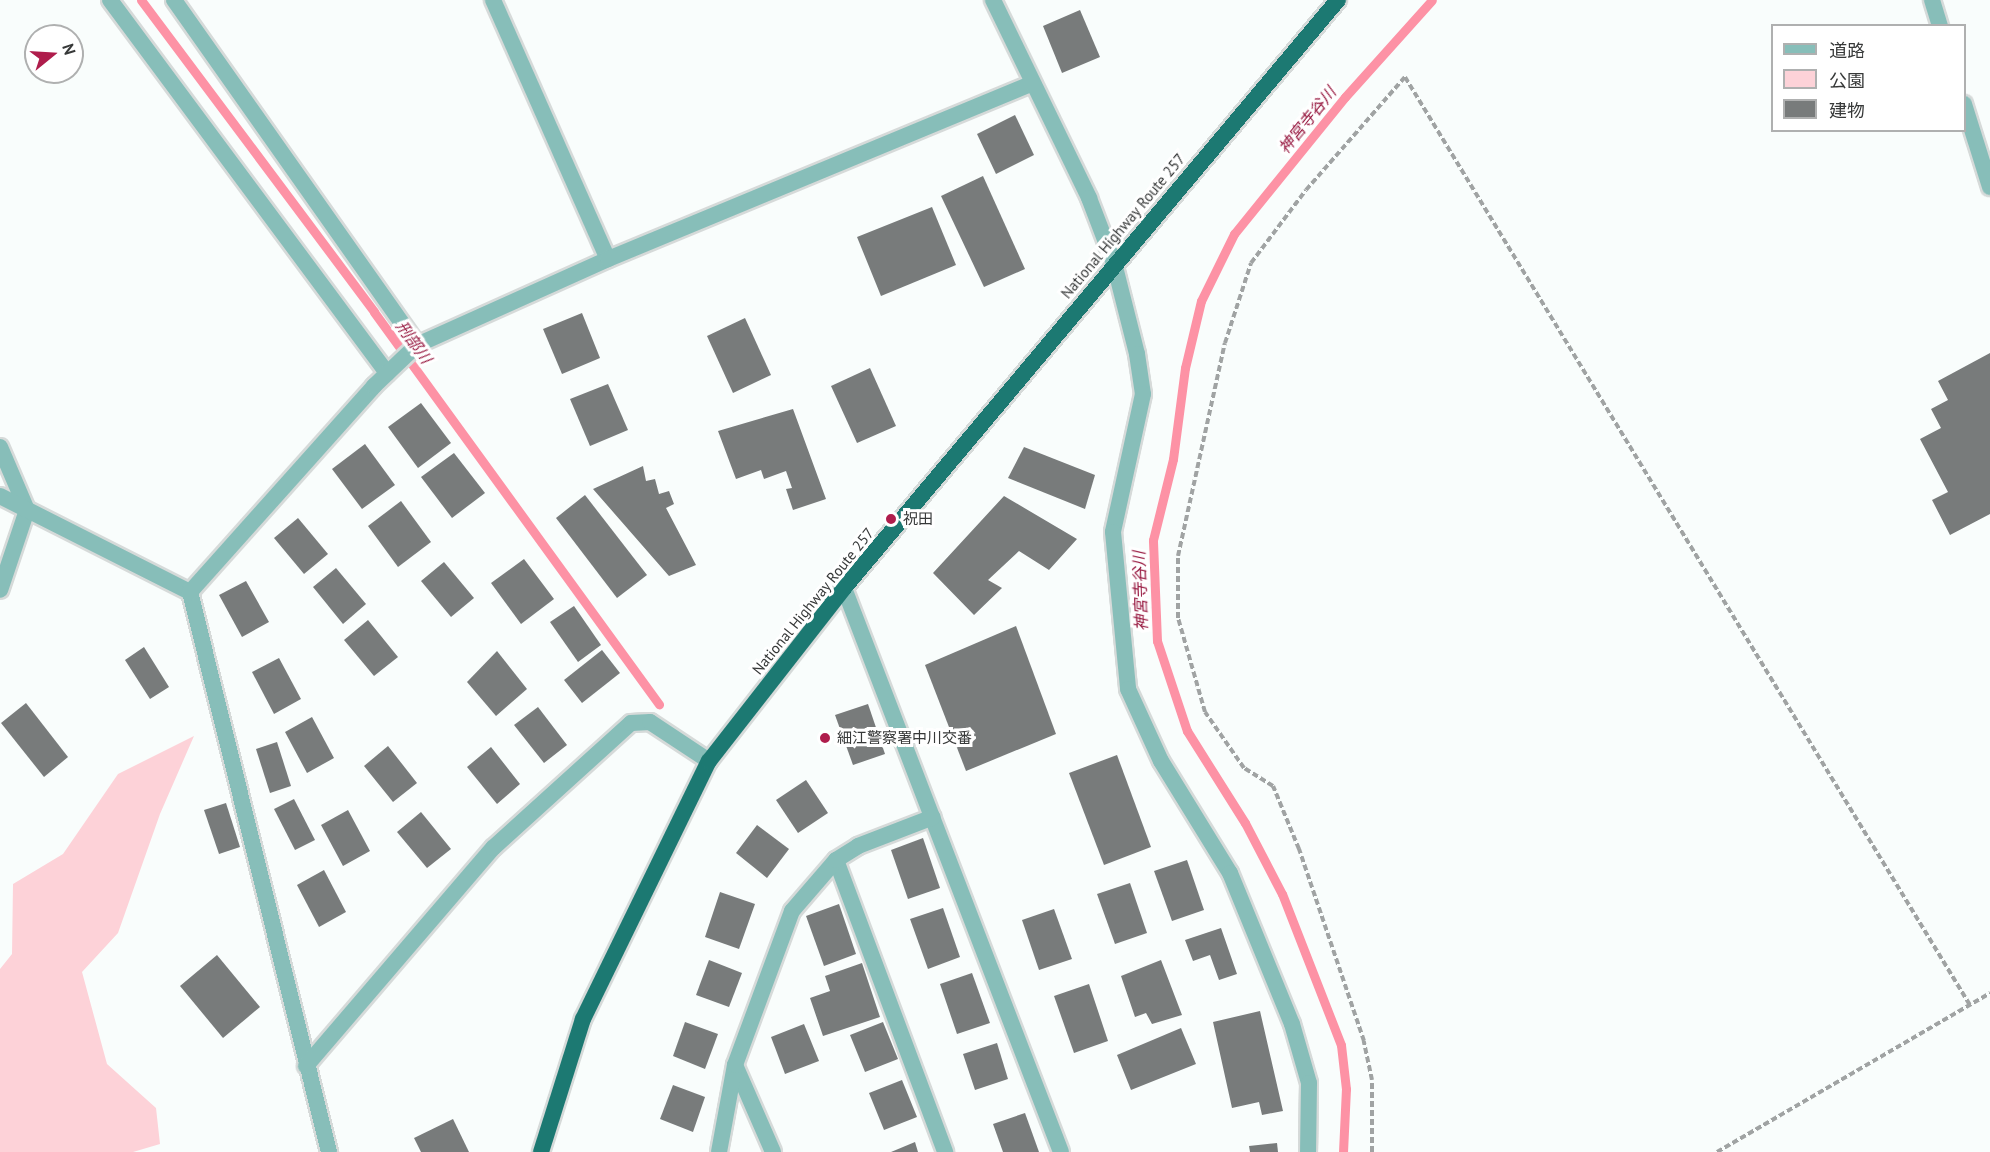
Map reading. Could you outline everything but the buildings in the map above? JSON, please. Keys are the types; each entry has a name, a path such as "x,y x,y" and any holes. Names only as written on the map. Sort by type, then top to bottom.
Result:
{"highway":[{"name":"National Highway Route 257","path":"541,1152 583,1019 709,761 844,588 1114,263 1338,0"}],"street":[{"path":"110,0 387,373"},
{"path":"174,0 410,351"},
{"path":"493,0 608,259"},
{"path":"993,0 1089,198 1114,263 1143,394 1113,532 1128,690 1161,761 1230,873 1292,1024 1308,1083 1308,1152"},
{"path":"1932,0 1939,24"},
{"path":"190,592 387,373 410,351 608,259 1032,83"},
{"path":"1966,107 1990,187"},
{"path":"0,447 27,510 0,590"},
{"path":"0,496 190,592 329,1152"},
{"path":"844,588 1061,1152"},
{"path":"306,1066 493,848 631,723 650,722 709,761"},
{"path":"718,1152 735,1065 792,911 836,860 858,846 933,817"},
{"path":"836,860 945,1152"},
{"path":"735,1065 773,1152"}],"path":[{"path":"1372,1152 1372,1080 1364,1041 1299,849 1273,786 1244,768 1205,712 1178,618 1178,556 1225,343 1251,263 1306,190 1405,77 1970,1005"},
{"path":"1717,1152 1990,993"}],"green space":[{"path":"194,736 160,814 118,933 82,972 107,1064 156,1108 160,1144 133,1152 0,1152 0,969 12,954 13,884 63,854 118,774"}],"waterway":[{"name":"刑部川","path":"141,0 374,312 659,704"},
{"name":"神宮寺谷川","path":"1343,1152 1346,1089 1341,1045 1282,894 1245,823 1187,731 1157,641 1153,540 1173,459 1185,368 1201,301 1234,234 1345,97 1432,0"}],"place":[{"name":"祝田","path":"891,519"},
{"name":"細江警察署中川交番","path":"825,738"}]}
